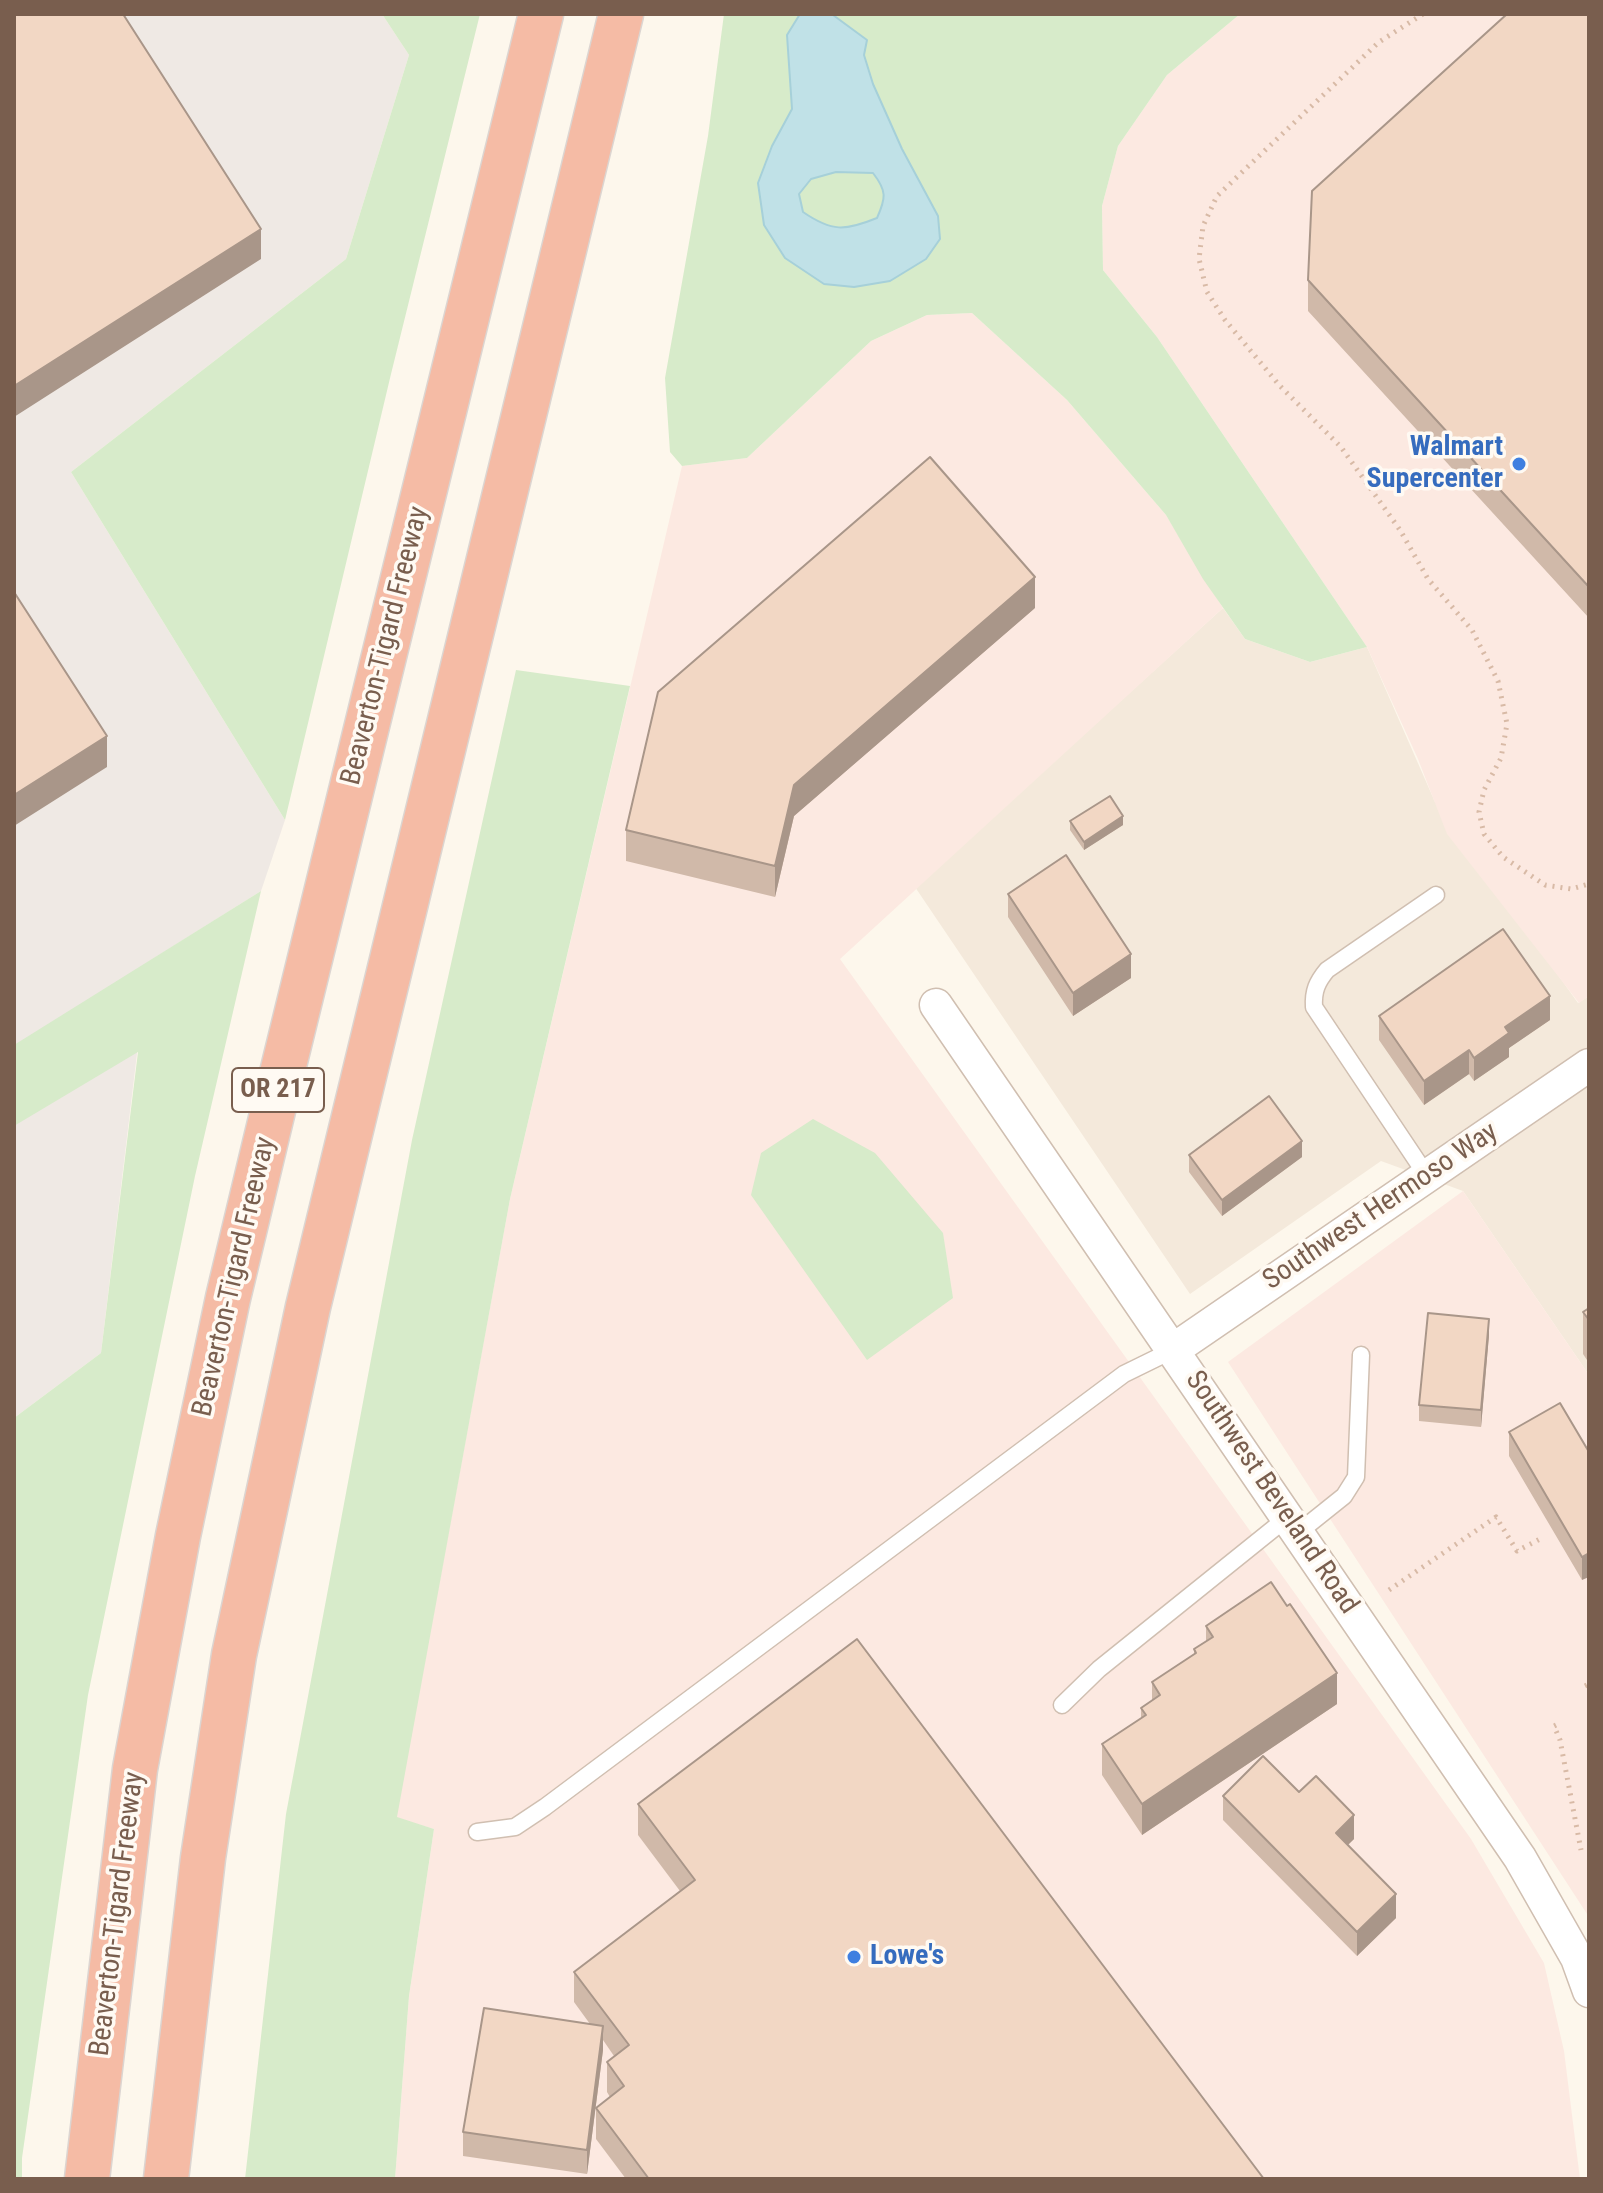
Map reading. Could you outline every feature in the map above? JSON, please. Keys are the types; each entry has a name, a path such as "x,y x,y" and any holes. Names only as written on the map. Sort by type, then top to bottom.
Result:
{"highway":[{"name":"Beaverton-Tigard Freeway","path":"87,2179 135,1769 178,1536 228,1298 541,14"},
{"name":"OR 217","path":"167,2179 203,1858 234,1655 308,1307 621,14"}],"street":[{"name":"Southwest Beveland Road","path":"936,1005 1520,1858 1577,1958 1589,1991"},
{"name":"Southwest Hermoso Way","path":"1173,1350 1589,1065"}],"lane":[{"path":"1427,1176 1314,1007 1313,994 1327,970 1436,895"},
{"path":"477,1832 515,1827 545,1807 1124,1374 1173,1350"},
{"path":"1062,1705 1099,1669 1294,1525 1344,1496 1356,1477 1361,1355"}],"path":[{"path":"1423,14 1379,42 1217,196 1203,226 1199,259 1207,292 1225,320 1280,386 1341,447 1400,530 1428,579 1472,630 1498,681 1507,724 1501,758 1484,790 1479,812 1484,834 1503,857 1545,885 1571,889 1589,884"},
{"path":"1389,1590 1496,1517 1517,1551 1540,1539"},
{"path":"1556,1725 1581,1850"}],"shaded area":[{"path":"14,14 382,14 409,55 346,259 71,472 285,820 261,891 148,962 101,1353 14,1418"},
{"path":"1240,14 1589,14 1589,996 1579,1003 1447,834 1418,759 1367,647 1157,337 1103,270 1102,206 1118,146 1167,75"},
{"path":"972,313 1067,400 1166,515 1223,608 840,959 1471,1839 1544,1963 1564,2051 1580,2179 395,2179 409,1996 434,1829 396,1818 510,1199 682,466 747,458 871,341 927,315"},
{"path":"1223,608 1245,639 1310,662 1367,647 1435,802 1578,1003 1589,996 1589,1375 1463,1191 1381,1161 1190,1294 915,887"},
{"path":"1463,1191 1589,1375 1589,1917 1228,1362"}],"green space":[{"path":"382,14 480,14 285,820 71,472 346,259 409,55"},
{"path":"724,14 1240,14 1167,75 1118,146 1102,206 1103,270 1157,337 1367,647 1310,662 1245,639 1203,579 1166,515 1067,400 972,313 927,315 871,341 747,458 682,466 670,452 665,378 708,136"},
{"path":"516,670 630,686 510,1199 397,1817 434,1829 409,1996 395,2179 245,2179 286,1814 412,1140"},
{"path":"261,891 195,1176 88,1695 22,2158 22,2179 14,2179 14,1418 101,1353 138,1052 14,1126 14,1045"},
{"path":"813,1119 875,1153 943,1233 953,1298 867,1360 751,1195 761,1153"}],"water":[{"path":"800,14 833,15 867,40 864,55 873,84 902,149 938,216 940,239 926,259 890,281 854,287 824,284 785,258 764,225 758,183 772,146 792,109 787,35","holes":["836,172 873,173 884,195 877,218 839,227 822,223 803,212 799,194 811,179"]}],"building":[{"path":"14,14 123,14 261,229 14,386"},
{"name":"Walmart Supercenter","path":"1507,14 1589,14 1589,587 1308,280 1312,191"},
{"path":"930,457 1035,577 794,785 775,866 626,830 658,692"},
{"path":"14,592 107,736 14,795"},
{"path":"1110,796 1123,816 1084,842 1070,821"},
{"path":"1066,855 1131,954 1073,993 1008,894"},
{"path":"1503,929 1550,996 1505,1027 1509,1033 1474,1058 1469,1050 1424,1081 1379,1016"},
{"path":"1269,1096 1302,1141 1222,1200 1189,1155"},
{"path":"1428,1313 1489,1319 1481,1410 1419,1405"},
{"path":"1560,1403 1589,1452 1589,1553 1582,1557 1509,1432"},
{"path":"1271,1582 1287,1606 1290,1604 1337,1673 1142,1804 1102,1744 1146,1715 1141,1708 1160,1695 1152,1682 1196,1653 1194,1649 1213,1637 1206,1626"},
{"name":"Lowe's","path":"857,1639 1264,2179 649,2179 596,2108 624,2086 607,2062 629,2045 574,1972 695,1880 638,1804"},
{"path":"1263,1756 1299,1792 1316,1776 1354,1815 1336,1833 1396,1894 1357,1932 1223,1796"},
{"path":"484,2008 603,2026 587,2150 463,2132"}],"place":[{"name":"Walmart Supercenter","path":"1519,464"},
{"name":"Lowe's","path":"854,1957"}]}
